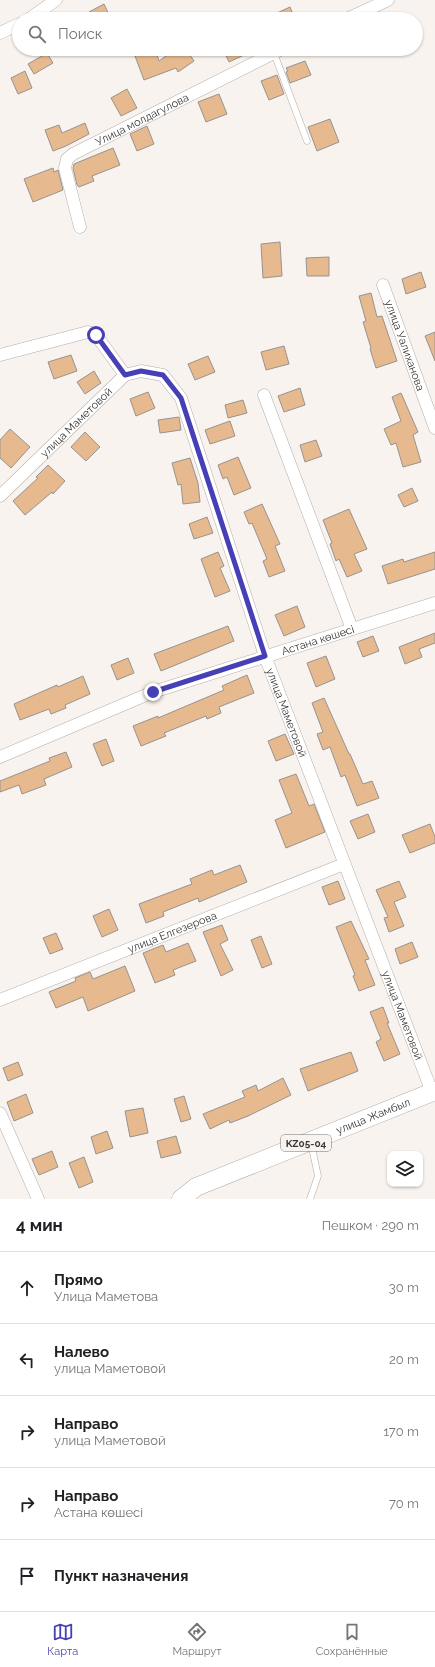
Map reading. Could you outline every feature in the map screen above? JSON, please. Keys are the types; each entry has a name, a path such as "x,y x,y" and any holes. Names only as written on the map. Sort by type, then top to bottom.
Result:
{"main road":[{"name":"улица Жамбыл","path":"181,1199 196,1187 433,1093"}],"street":[{"path":"39,12 56,0"},
{"path":"361,12 388,0"},
{"path":"0,32 12,27"},
{"name":"Улица молдагулова","path":"80,227 65,168 67,159 73,154 268,56"},
{"name":"улица Уалиханова","path":"383,285 435,428"},
{"path":"0,356 88,332 96,335 125,375"},
{"name":"улица Маметовой","path":"0,496 125,375 141,371 163,375 181,398 265,656 433,1093"},
{"path":"264,395 352,629"},
{"name":"Астана көшесі","path":"0,757 153,692 435,603"},
{"name":"улица Елгезерова","path":"0,1000 344,864"},
{"path":"0,1113 38,1199"}],"lane":[{"path":"280,56 307,141"},
{"path":"310,1199 318,1176 311,1141"}],"building":[{"path":"104,4 108,12 89,12"},
{"path":"290,7 292,12 279,12"},
{"path":"42,56 49,56 53,63 34,74 28,64"},
{"path":"135,56 157,56 159,61 166,56 191,56 194,61 178,72 176,68 144,80"},
{"path":"226,56 242,56 229,62"},
{"path":"305,61 311,75 290,83 286,68"},
{"path":"25,71 32,88 18,94 11,78"},
{"path":"277,75 284,94 269,100 261,81"},
{"path":"127,89 137,108 121,116 111,98"},
{"path":"219,94 227,114 206,122 198,102"},
{"path":"330,119 339,142 317,151 308,127"},
{"path":"85,123 89,134 53,151 45,130 59,125 62,133"},
{"path":"147,126 154,144 137,151 130,134"},
{"path":"113,148 120,165 92,176 94,181 79,187 77,185 73,168 74,164"},
{"path":"53,168 54,172 58,170 63,190 33,202 24,179"},
{"path":"280,242 282,276 263,278 261,244"},
{"path":"329,257 329,276 307,276 306,258"},
{"path":"421,272 426,287 406,294 402,279"},
{"path":"371,293 377,317 382,316 397,361 376,368 363,322 366,321 359,296"},
{"path":"435,332 435,361 425,336"},
{"path":"284,346 289,364 266,370 261,352"},
{"path":"71,355 77,371 54,379 48,362"},
{"path":"208,356 215,372 195,380 188,364"},
{"path":"94,371 101,383 85,394 77,382"},
{"path":"300,388 305,405 284,412 278,396"},
{"path":"148,392 155,408 136,416 130,399"},
{"path":"401,393 418,432 413,435 421,462 403,467 396,443 391,445 384,429 401,421 392,397"},
{"path":"243,400 247,413 228,418 225,405"},
{"path":"179,417 181,430 160,433 158,420"},
{"path":"230,421 235,436 210,444 205,430"},
{"path":"10,429 30,447 11,468 0,458 0,440"},
{"path":"85,432 100,447 86,461 71,447"},
{"path":"316,440 322,456 305,462 300,445"},
{"path":"238,457 251,488 234,495 227,477 223,479 218,465"},
{"path":"190,458 198,483 200,502 183,504 181,484 178,485 172,463"},
{"path":"48,465 65,481 53,494 52,492 25,515 13,501 38,478 36,477"},
{"path":"412,488 418,501 404,507 398,495"},
{"path":"262,504 280,544 275,546 285,571 269,577 263,561 267,559 252,523 249,524 244,512"},
{"path":"349,509 367,549 354,554 362,571 347,577 339,559 336,561 330,544 332,543 323,520"},
{"path":"207,517 213,533 194,539 189,524"},
{"path":"218,552 224,566 220,568 230,591 215,597 201,559"},
{"path":"435,552 435,569 388,584 382,566 403,559 404,562"},
{"path":"297,606 305,627 284,636 275,615"},
{"path":"228,626 234,641 161,671 154,654"},
{"path":"435,633 435,643 419,649 422,657 405,664 399,647"},
{"path":"373,636 379,651 363,657 357,642"},
{"path":"326,656 335,679 316,687 307,663"},
{"path":"128,658 134,673 117,680 111,665"},
{"path":"247,675 254,693 219,707 221,713 207,719 206,716 164,733 166,736 141,746 133,726 158,716 158,718 224,690 222,686"},
{"path":"83,676 90,694 65,705 66,708 51,714 49,709 20,720 14,704 57,685 58,687"},
{"path":"324,698 363,784 372,781 379,798 357,806 345,775 341,777 330,747 323,750 317,734 323,732 312,703"},
{"path":"285,734 294,754 276,761 268,741"},
{"path":"106,739 114,761 102,766 93,744"},
{"path":"66,752 72,767 44,779 46,785 22,794 19,785 0,792 0,781 50,761 49,758"},
{"path":"296,774 309,806 314,804 325,832 286,848 275,820 292,813 279,780"},
{"path":"368,814 375,832 358,839 350,821"},
{"path":"430,824 435,837 435,843 410,853 402,835"},
{"path":"240,865 247,882 199,902 198,898 163,912 164,916 146,923 139,904 192,884 190,879 212,870 214,875"},
{"path":"338,881 345,899 329,905 322,887"},
{"path":"399,881 406,897 394,902 404,926 389,932 384,918 388,917 376,890"},
{"path":"109,909 118,930 102,937 93,916"},
{"path":"351,921 369,959 365,960 375,985 359,991 353,976 355,975 336,927"},
{"path":"222,925 228,940 220,944 233,970 221,976 203,932"},
{"path":"56,933 63,949 50,954 43,938"},
{"path":"261,936 272,964 262,968 251,940"},
{"path":"412,942 418,957 400,964 395,949"},
{"path":"188,943 196,961 173,970 175,975 155,983 143,953 163,945 166,952"},
{"path":"125,966 135,991 88,1011 83,997 56,1008 49,992 76,981 75,978 90,972 93,979"},
{"path":"383,1007 389,1023 387,1023 400,1054 384,1061 376,1042 381,1039 370,1012"},
{"path":"351,1052 358,1071 308,1091 300,1069"},
{"path":"18,1062 23,1075 8,1081 3,1068"},
{"path":"283,1078 291,1095 248,1116 230,1123 229,1120 210,1129 203,1114 245,1097 242,1091 256,1085 258,1091"},
{"path":"26,1094 33,1113 14,1121 7,1102"},
{"path":"184,1096 191,1119 181,1122 174,1099"},
{"path":"143,1108 148,1133 130,1137 125,1111"},
{"path":"107,1131 113,1148 96,1154 91,1137"},
{"path":"176,1136 181,1153 161,1158 157,1141"},
{"path":"52,1151 58,1167 39,1175 32,1159"},
{"path":"84,1157 93,1182 79,1188 69,1163"}],"route":[{"path":"96,335 125,375 141,371 163,375 181,398 265,656 153,692"}]}
